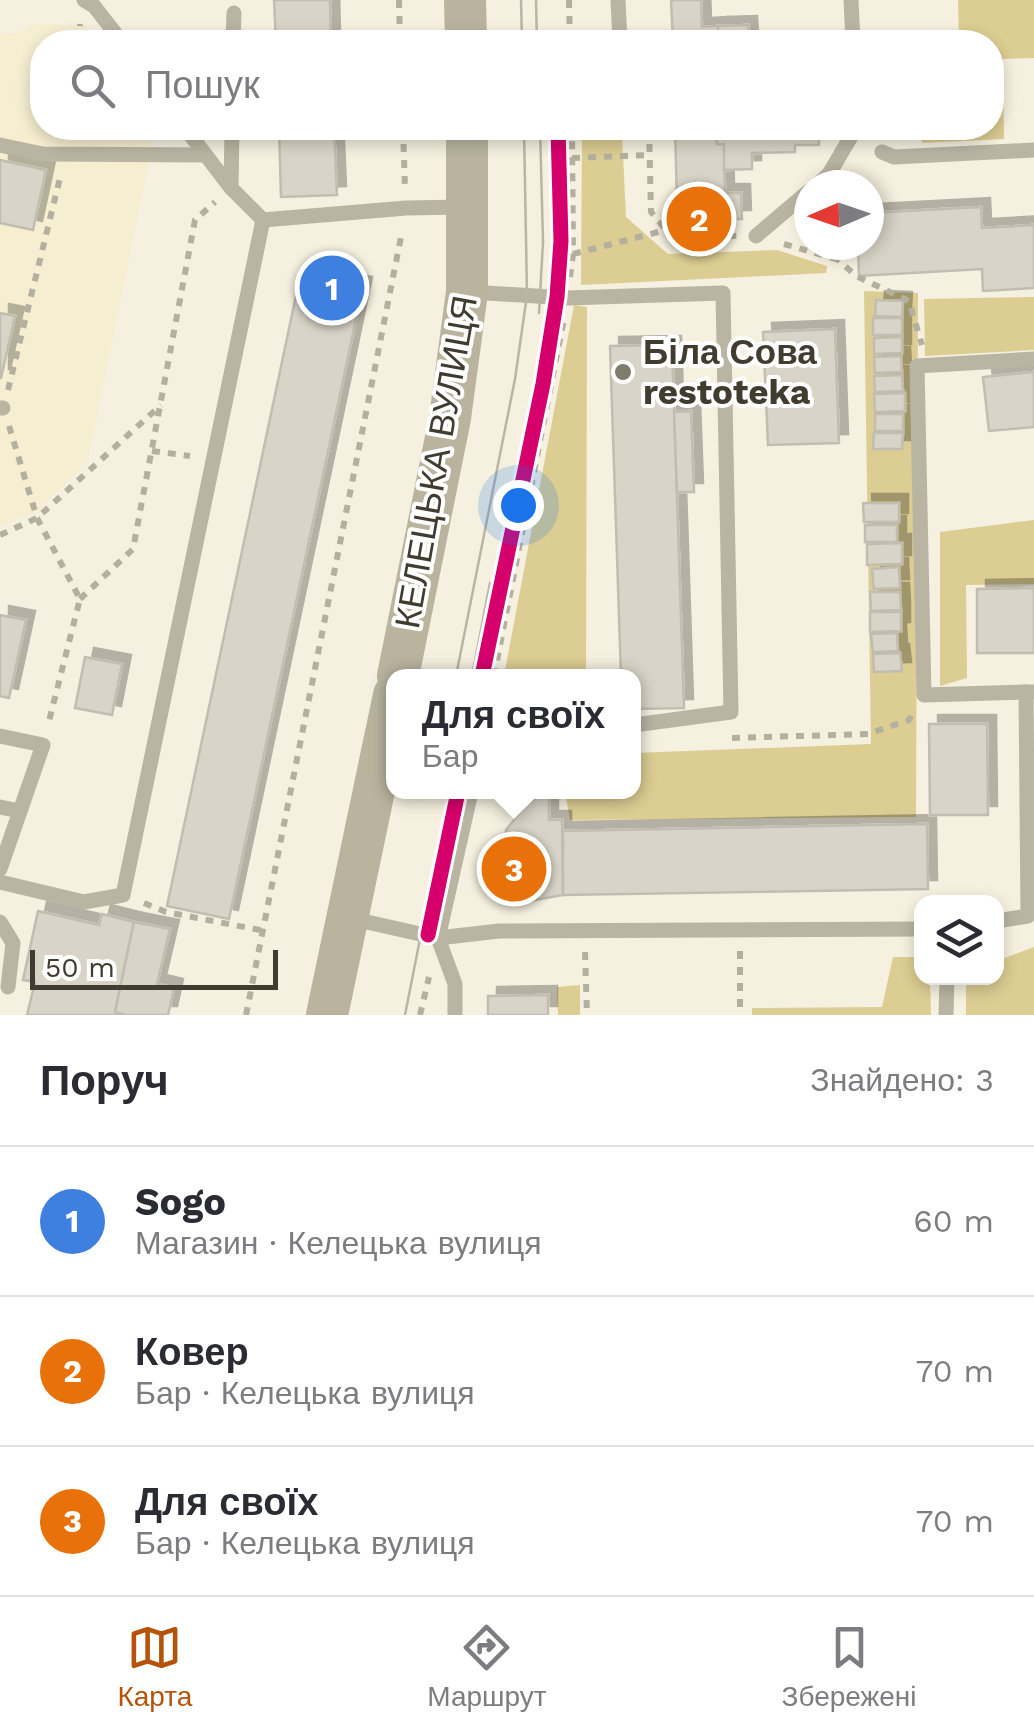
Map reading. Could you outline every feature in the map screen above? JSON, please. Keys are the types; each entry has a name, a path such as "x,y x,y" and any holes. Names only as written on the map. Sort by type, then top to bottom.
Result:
{"main road":[{"path":"464,0 465,30"},
{"name":"КЕЛЕЦЬКА ВУЛИЦЯ","path":"399,669 450,418 467,292 468,140"},
{"path":"327,1015 386,735"}],"lane":[{"path":"84,0 94,6 113,30"},
{"path":"618,0 619,30"},
{"path":"851,0 852,30"},
{"path":"233,30 234,12"},
{"path":"194,140 231,188 263,220 469,207"},
{"path":"231,188 232,140"},
{"path":"832,170 849,140"},
{"path":"0,144 43,154 205,155"},
{"path":"882,152 894,157 1034,150"},
{"path":"756,236 794,204"},
{"path":"0,882 84,902 123,895 263,220"},
{"path":"467,292 562,297 724,293 731,712 641,724"},
{"path":"1004,920 1031,915 1030,692 924,695 917,366 1034,359"},
{"path":"0,736 43,746 0,869"},
{"path":"455,1015 455,984 438,938 469,799"},
{"path":"0,807 20,811"},
{"path":"349,918 438,938 499,931 914,929"},
{"path":"0,922 13,943 8,987"},
{"path":"946,1015 947,985"}],"path":[{"path":"398,0 399,30"},
{"path":"554,0 555,30"},
{"path":"569,0 570,30"},
{"path":"246,1015 406,208 403,140"},
{"path":"495,669 562,297 558,140"},
{"path":"483,669 574,254 572,140"},
{"path":"649,140 652,212 666,230 685,238 756,236 794,247"},
{"path":"66,154 2,408 38,518 80,600"},
{"path":"572,158 649,155"},
{"path":"43,746 80,600 133,550 196,220 231,188"},
{"path":"574,254 666,230"},
{"path":"838,260 856,276 908,302 929,366"},
{"path":"0,535 38,518 161,405"},
{"path":"152,451 215,460"},
{"path":"731,738 868,734 909,720 924,695"},
{"path":"123,895 166,912 265,931"},
{"path":"584,930 587,1015"},
{"path":"740,930 740,1015"}],"shaded area":[{"path":"958,0 1034,0 1034,58 1004,59 1004,30 959,30"},
{"path":"32,24 88,26 90,30 30,30 30,140 149,140 152,145 88,460 36,512 0,526 0,34 21,32"},
{"path":"582,140 622,140 626,217 668,254 777,250 794,255 794,260 827,266 826,273 581,285"},
{"path":"922,140 984,140 922,143"},
{"path":"864,291 918,293 916,817 570,820 566,799 641,799 641,753 871,744"},
{"path":"1034,297 1034,350 925,356 924,299"},
{"path":"574,305 587,307 586,669 505,669"},
{"path":"1034,520 1034,584 966,585 967,678 940,686 940,532"},
{"path":"1034,947 1034,1015 966,1015 966,985 1004,985 1004,958"},
{"path":"893,957 914,957 914,985 930,985 931,1015 752,1015 752,1008 882,1007"},
{"path":"580,985 580,1015 558,1015 557,987"}],"building":[{"path":"274,0 330,0 331,30 275,30"},
{"path":"671,0 701,0 702,27 718,26 718,30 672,30"},
{"path":"748,25 748,30 718,30 718,26"},
{"path":"279,140 335,140 337,195 281,197"},
{"path":"675,140 717,140 717,144 724,144 725,193 741,193 742,219 696,220 677,202"},
{"path":"717,140 819,140 819,145 795,145 795,152 752,153 752,169 724,170 724,144 717,144"},
{"path":"0,160 46,170 33,230 0,223"},
{"path":"981,207 982,228 1034,225 1034,288 983,291 982,269 859,276 858,260 884,260 884,212"},
{"path":"301,272 363,286 229,919 167,906"},
{"path":"876,300 903,301 902,317 875,316"},
{"path":"0,313 15,316 1,378 0,378"},
{"path":"873,318 902,318 902,335 873,335"},
{"path":"835,329 839,443 768,445 763,332"},
{"path":"902,337 902,353 874,354 874,338"},
{"path":"672,345 684,708 641,709 641,669 621,669 610,346"},
{"path":"901,356 902,372 875,373 874,357"},
{"path":"1034,372 1034,427 989,431 983,377"},
{"path":"902,375 903,391 875,392 874,376"},
{"path":"905,393 905,411 875,412 874,394"},
{"path":"691,411 694,492 677,492 674,412"},
{"path":"875,414 903,414 903,431 875,431"},
{"path":"874,433 903,433 902,449 873,449"},
{"path":"863,503 899,503 899,522 864,522"},
{"path":"865,525 897,525 897,542 865,542"},
{"path":"902,543 902,564 867,565 867,544"},
{"path":"899,567 900,588 874,589 872,569"},
{"path":"1034,588 1034,653 977,653 977,589"},
{"path":"870,592 900,592 901,610 871,611"},
{"path":"870,612 901,612 901,631 870,632"},
{"path":"0,615 26,620 9,698 0,696"},
{"path":"897,633 898,651 873,652 871,634"},
{"path":"900,653 902,671 874,672 873,654"},
{"path":"85,657 122,664 112,715 75,708"},
{"path":"929,724 987,724 988,815 930,815"},
{"path":"549,799 549,820 562,820 563,895 524,902 524,894 506,894 506,830 528,802"},
{"path":"927,824 928,889 563,895 563,831"},
{"path":"38,911 99,925 102,914 134,922 115,1012 125,1015 27,1015 35,982 23,980"},
{"path":"134,922 170,929 157,984 174,988 168,1015 115,1012"},
{"path":"548,995 548,1015 488,1015 488,996"}],"tram line":[{"path":"521,0 522,30"},
{"path":"536,0 537,30"},
{"path":"457,669 515,379 527,295 524,140"},
{"path":"539,313 543,242 540,140"},
{"path":"473,669 490,583"},
{"path":"405,1015 448,799"}],"cycle path":[{"path":"483,669 543,384 557,297 561,241 558,140"},
{"path":"428,935 457,799"}],"place":[{"name":"Ковер","path":"699,219"},
{"name":"Sogo","path":"332,288"},
{"name":"Біла Сова restoteka","path":"623,372"},
{"name":"Для своїх","path":"514,869"}]}
